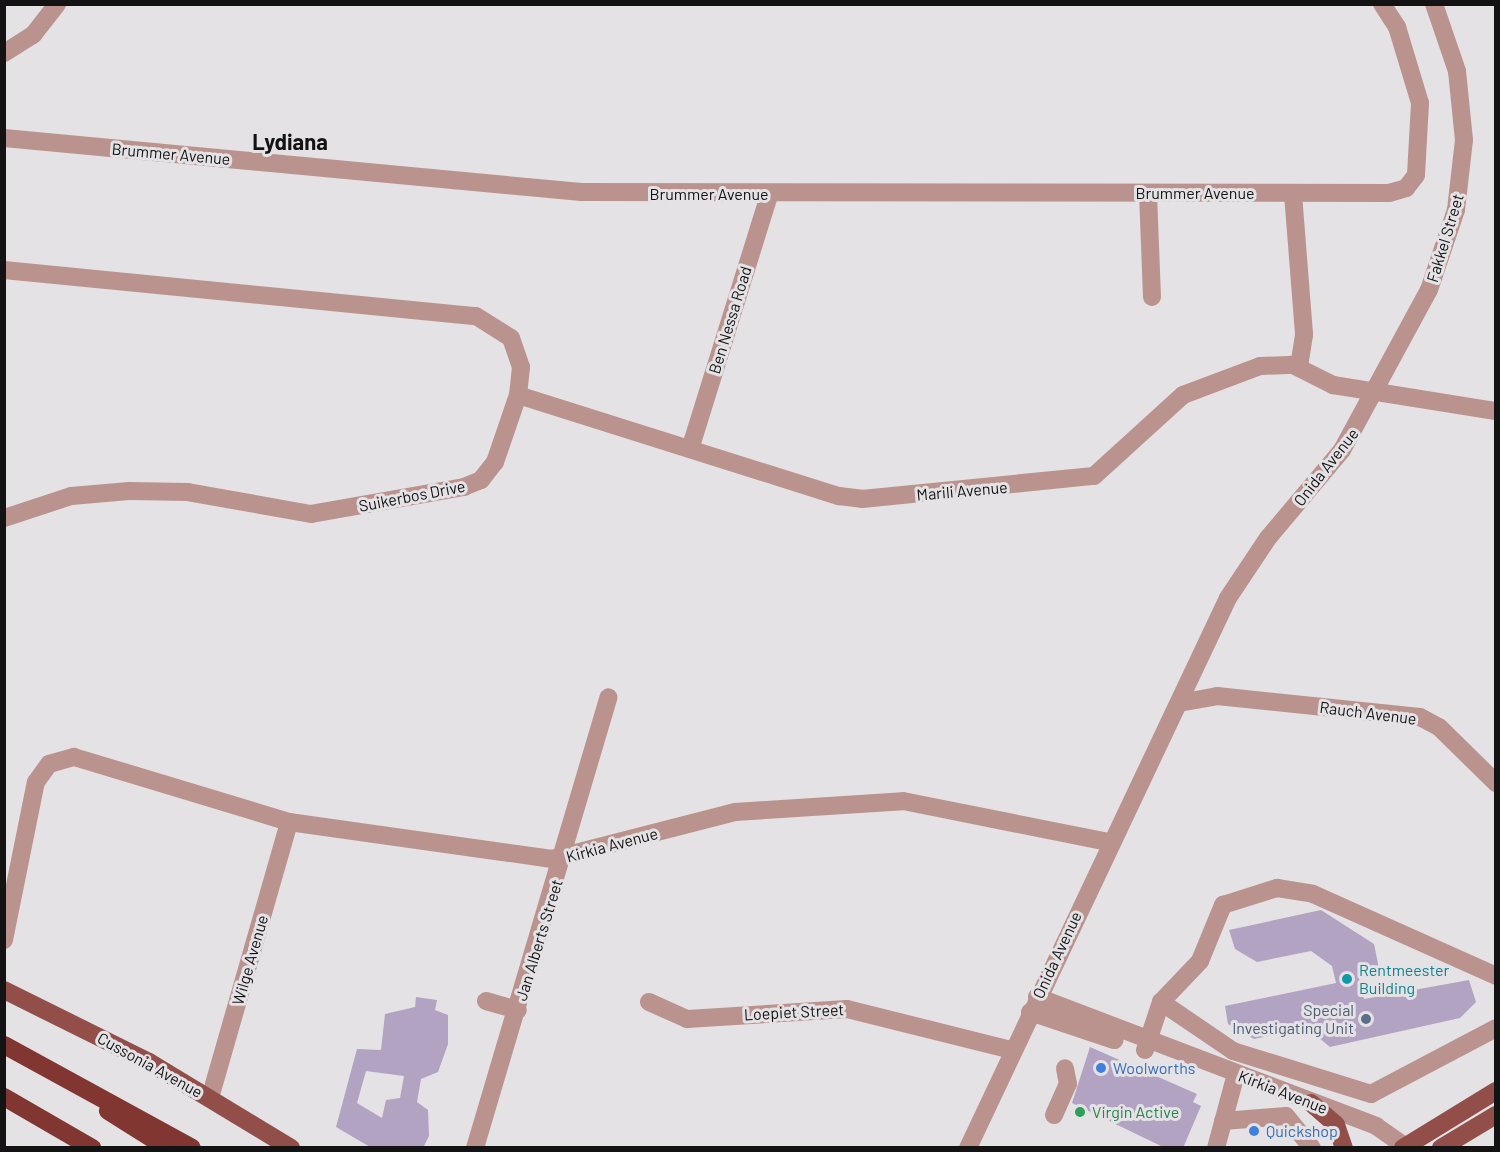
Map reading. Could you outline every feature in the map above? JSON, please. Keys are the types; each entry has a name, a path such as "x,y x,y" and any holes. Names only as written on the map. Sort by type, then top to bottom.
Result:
{"highway":[{"path":"4,1045 192,1148"},
{"path":"4,1053 167,1148"},
{"path":"4,1097 92,1148"},
{"path":"4,1106 73,1148"}],"main road":[{"name":"Cussonia Avenue","path":"4,990 210,1098 291,1148"},
{"path":"1406,1147 1496,1091"},
{"path":"1311,1103 1336,1125 1344,1148"},
{"path":"1441,1148 1496,1115"}],"street":[{"path":"4,53 33,35 57,4"},
{"name":"Brummer Avenue","path":"4,138 558,191 769,195 1389,193 1413,182 1419,96 1397,27 1382,4"},
{"name":"Fakkel Street","path":"1377,392 1429,290 1453,220 1463,168 1460,85 1434,4"},
{"path":"1148,193 1152,297"},
{"path":"1293,194 1304,335 1299,367 1321,382 1496,411"},
{"name":"Ben Nessa Road","path":"691,446 769,195"},
{"name":"Suikerbos Drive","path":"4,270 476,316 499,326 516,346 521,367 518,395 495,462 481,480 464,487 311,514 188,492 129,491 70,496 4,518"},
{"name":"Marili Avenue","path":"518,395 691,446 845,498 1049,484 1105,469 1174,401 1201,385 1252,367 1299,367"},
{"name":"Onida Avenue","path":"968,1148 1109,842 1147,762 1179,703 1228,598 1268,538 1339,454 1377,392"},
{"name":"Onida Avenue","path":"1147,762 1155,729 1218,596 1242,559 1268,538"},
{"path":"1194,669 1203,687 1217,696"},
{"name":"Rauch Avenue","path":"1179,703 1217,696 1420,717 1439,727 1496,783"},
{"name":"Jan Alberts Street","path":"475,1148 564,858 609,698"},
{"name":"Kirkia Avenue","path":"4,940 34,790 49,764 86,758 289,822 564,858 735,812 903,801 1109,842"},
{"name":"Wilge Avenue","path":"210,1098 289,822"},
{"path":"1148,1044 1161,1002 1200,961 1223,905 1284,887 1313,894 1496,976"},
{"path":"486,1000 518,1010"},
{"name":"Loepiet Street","path":"649,1002 687,1019 859,1011 1012,1050"},
{"path":"1161,1002 1233,1051 1371,1094 1496,1028"},
{"name":"Kirkia Avenue","path":"1034,1004 1376,1126 1406,1147"},
{"path":"1054,1115 1068,1084 1065,1068"},
{"path":"1216,1148 1223,1121 1229,1072"},
{"path":"1223,1121 1287,1116 1312,1148"}],"building":[{"name":"Rentmeester Building","path":"1321,910 1374,944 1380,973 1359,978 1364,999 1469,980 1476,1002 1460,1018 1330,1047 1307,1028 1254,1039 1228,1024 1225,1006 1336,983 1332,966 1311,951 1257,962 1235,949 1229,930"},
{"path":"416,997 437,1000 435,1010 448,1015 448,1044 438,1072 421,1079 417,1102 428,1110 429,1136 423,1148 370,1147 336,1127 357,1049 381,1050 385,1014 415,1007","holes":["366,1071 404,1076 400,1098 386,1100 382,1118 357,1103"]},
{"path":"1090,1047 1197,1094 1193,1102 1201,1106 1183,1148 1165,1148 1072,1103"}],"place":[{"name":"Rentmeester Building","path":"1347,979"},
{"name":"Special Investigating Unit","path":"1366,1019"},
{"name":"Woolworths","path":"1101,1068"},
{"name":"Virgin Active","path":"1080,1112"},
{"name":"Quickshop","path":"1254,1131"}],"district":[{"name":"Lydiana","path":"290,142"}]}
